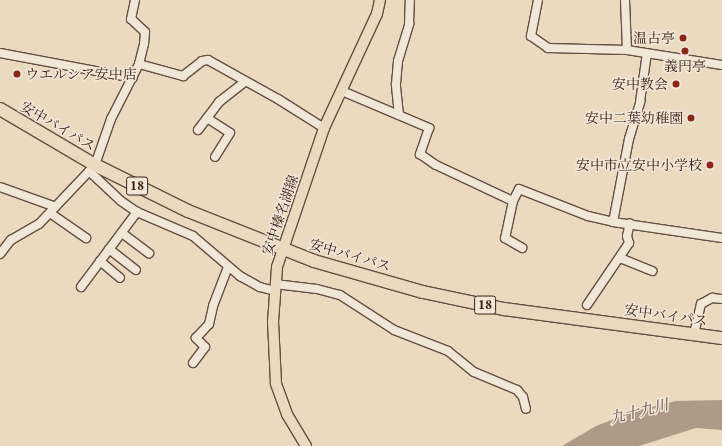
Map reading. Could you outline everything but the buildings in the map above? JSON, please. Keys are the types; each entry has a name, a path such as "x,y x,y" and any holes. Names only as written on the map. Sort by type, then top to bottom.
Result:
{"highway":[{"name":"安中バイパス","path":"0,109 92,168 188,211 281,250 422,292 504,309 722,338"}],"main road":[{"name":"安中榛名湖線","path":"306,446 287,414 276,383 275,287 281,250 298,210 324,128 377,14 380,0"}],"street":[{"path":"0,254 11,240 39,224 92,168 111,119 139,64 145,32 131,19 135,0"},
{"path":"399,115 396,84 398,61 409,24 410,0"},
{"path":"538,0 531,36 548,48 627,50 722,65"},
{"path":"625,0 627,50"},
{"path":"0,53 133,78"},
{"path":"613,222 629,139 640,102 647,54"},
{"path":"139,64 182,76 202,61 208,60 245,82 278,99 324,128"},
{"path":"198,130 219,102 245,82"},
{"path":"342,91 429,128 420,154 436,165 513,201"},
{"path":"207,118 230,133 215,157"},
{"path":"92,168 121,201 137,212 193,236 228,267 260,287 316,289 340,295 394,330 448,351 474,372 517,390 523,397 526,409"},
{"path":"0,187 53,210 86,238"},
{"path":"522,248 505,238 513,201 519,189 588,216 613,222 630,223 722,238"},
{"path":"81,287 137,212"},
{"path":"587,305 629,243 627,236 630,223"},
{"path":"122,233 149,253"},
{"path":"109,249 136,270"},
{"path":"620,258 652,272"},
{"path":"100,261 120,278"},
{"path":"193,364 205,347 196,338 209,324 213,306 228,267"},
{"path":"694,334 701,304 712,298 722,299"}],"water":[{"name":"九十九川","path":"722,400 722,430 696,428 639,446 562,446 596,426 635,411 676,401"}],"place":[{"name":"温古亭","path":"683,38"},
{"name":"義円亭","path":"685,51"},
{"name":"ウエルシア安中店","path":"17,74"},
{"name":"安中教会","path":"676,84"},
{"name":"安中二葉幼稚園","path":"691,118"},
{"name":"安中市立安中小学校","path":"710,165"}]}
